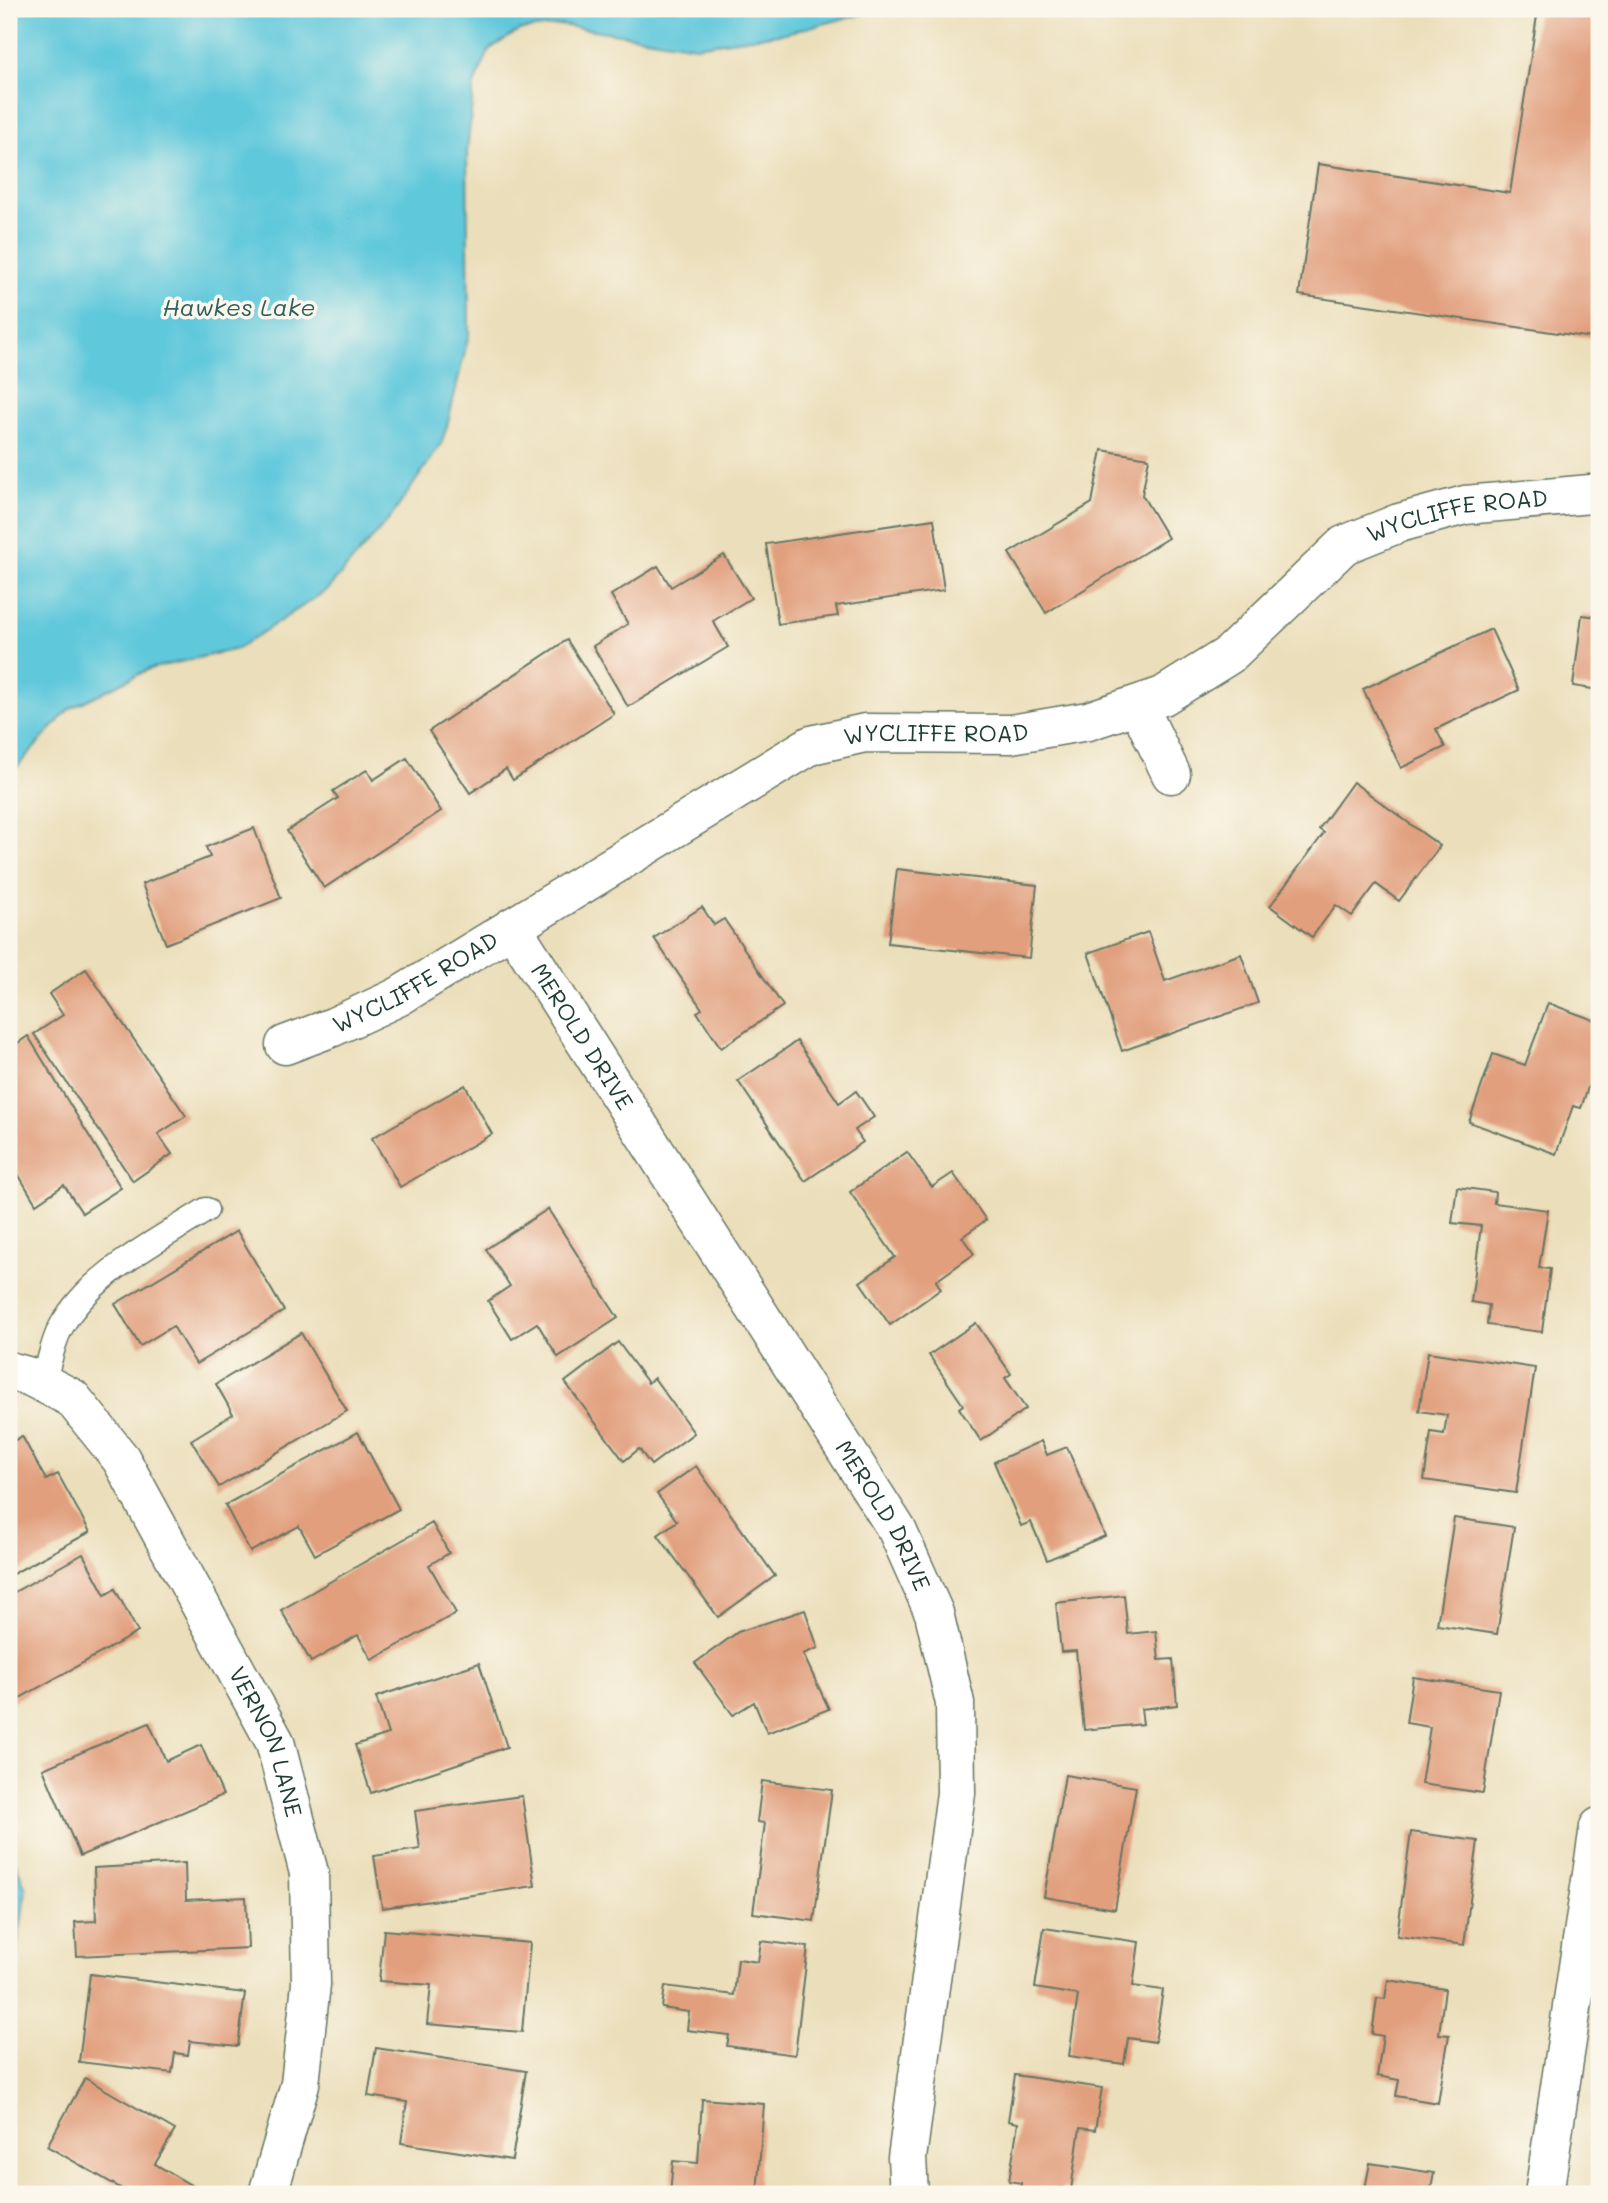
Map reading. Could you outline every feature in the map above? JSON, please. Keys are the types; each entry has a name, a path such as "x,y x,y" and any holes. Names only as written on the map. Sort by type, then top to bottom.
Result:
{"street":[{"name":"WYCLIFFE ROAD","path":"285,1045 398,997 811,745 865,733 1011,734 1088,721 1163,696 1229,655 1344,545 1399,523 1465,505 1599,495"},
{"path":"1138,705 1171,774"},
{"name":"MEROLD DRIVE","path":"512,927 897,1530 934,1614 955,1703 956,1793 907,2158 909,2194"},
{"name":"VERNON LANE","path":"26,1377 72,1398 121,1458 275,1742 309,1874 311,1984 300,2084 268,2194"},
{"path":"1545,2194 1599,1828"}],"lane":[{"path":"26,1377 71,1311 98,1283 118,1266 206,1210"}],"water":[{"name":"Hawkes Lake","path":"9,9 884,9 785,33 696,46 561,25 520,30 490,49 474,84 467,152 469,334 441,444 391,517 327,590 237,649 149,669 69,709 9,776"},
{"path":"9,1847 26,1889 15,1963 9,1968"}],"building":[{"path":"1538,9 1599,9 1599,339 1299,295 1318,164 1510,193"},
{"path":"1102,450 1149,458 1142,495 1168,538 1046,613 1009,553 1092,503"},
{"path":"934,519 944,590 836,606 838,616 778,624 766,544"},
{"path":"724,555 751,598 713,621 728,647 628,707 593,646 628,624 611,595 658,566 671,587"},
{"path":"1582,615 1599,617 1599,690 1573,686"},
{"path":"1491,629 1519,690 1436,729 1445,747 1401,768 1363,689"},
{"path":"567,640 614,714 513,780 506,769 470,793 429,731"},
{"path":"407,758 441,811 324,888 287,831 338,798 333,791 367,770 373,780"},
{"path":"1353,782 1440,846 1399,901 1376,884 1352,916 1336,905 1312,937 1270,906 1324,833 1319,829"},
{"path":"254,828 281,898 166,944 142,884 210,857 206,847"},
{"path":"897,869 1037,885 1029,958 888,943"},
{"path":"702,907 714,925 724,919 783,1006 721,1048 697,1012 702,1009 654,938"},
{"path":"1148,932 1165,981 1241,954 1258,1003 1122,1051 1088,953"},
{"path":"86,969 186,1116 158,1134 172,1154 133,1181 34,1034 63,1015 49,994"},
{"path":"1548,1003 1599,1022 1599,1055 1581,1108 1573,1106 1556,1154 1469,1122 1493,1054 1525,1065"},
{"path":"28,1036 121,1188 82,1213 64,1185 36,1204 9,1159 9,1049"},
{"path":"797,1041 839,1103 856,1091 874,1117 855,1130 863,1142 805,1181 738,1081"},
{"path":"465,1085 492,1134 400,1187 372,1138"},
{"path":"907,1152 932,1187 953,1173 986,1220 962,1237 974,1254 936,1281 941,1289 890,1325 860,1282 895,1257 850,1192"},
{"path":"1457,1187 1495,1192 1494,1203 1548,1210 1539,1268 1550,1269 1542,1332 1487,1325 1489,1305 1471,1302 1481,1226 1452,1223"},
{"path":"548,1209 618,1318 558,1357 537,1323 512,1339 488,1301 510,1286 486,1249"},
{"path":"237,1231 284,1311 196,1364 173,1326 140,1346 115,1304"},
{"path":"976,1323 1011,1374 1005,1378 1026,1409 981,1441 959,1408 963,1405 929,1355"},
{"path":"301,1333 347,1411 219,1487 191,1440 233,1414 216,1384"},
{"path":"618,1342 648,1383 654,1378 694,1433 651,1465 639,1449 624,1461 565,1382"},
{"path":"1428,1352 1535,1368 1516,1493 1424,1480 1431,1432 1444,1434 1447,1415 1419,1411"},
{"path":"358,1432 399,1509 315,1555 299,1526 250,1552 225,1505"},
{"path":"22,1436 46,1480 58,1474 90,1532 9,1576 9,1444"},
{"path":"1041,1441 1047,1455 1067,1447 1105,1536 1047,1560 1031,1522 1021,1526 994,1462"},
{"path":"696,1466 775,1576 718,1617 658,1535 677,1521 657,1494"},
{"path":"1454,1518 1514,1527 1497,1634 1437,1625"},
{"path":"432,1523 449,1553 429,1565 456,1613 372,1660 358,1635 311,1662 281,1610"},
{"path":"83,1554 105,1595 115,1589 138,1632 9,1704 9,1595"},
{"path":"1124,1595 1128,1634 1156,1631 1159,1660 1173,1659 1177,1705 1141,1709 1143,1724 1084,1730 1076,1651 1061,1652 1056,1603"},
{"path":"805,1610 818,1648 803,1654 829,1709 767,1733 754,1702 733,1715 695,1663 738,1632"},
{"path":"479,1663 507,1747 371,1793 355,1745 388,1734 376,1697"},
{"path":"1413,1677 1499,1690 1483,1793 1421,1784 1430,1727 1406,1723"},
{"path":"149,1723 166,1761 201,1745 223,1795 80,1856 43,1769"},
{"path":"1065,1775 1136,1787 1115,1909 1044,1897"},
{"path":"762,1781 832,1790 814,1921 753,1913 765,1823 757,1822"},
{"path":"522,1796 535,1886 382,1908 374,1856 420,1849 415,1811"},
{"path":"1411,1832 1478,1841 1464,1945 1397,1936"},
{"path":"185,1863 186,1900 246,1897 248,1948 77,1956 75,1922 96,1921 94,1868"},
{"path":"1044,1928 1139,1942 1133,1986 1163,1990 1155,2042 1128,2038 1124,2064 1069,2056 1078,1995 1035,1988"},
{"path":"384,1930 530,1943 522,2032 427,2024 431,1985 379,1981"},
{"path":"761,1941 808,1947 795,2055 727,2046 729,2035 687,2030 689,2012 662,2008 665,1986 734,1995 738,1959 758,1962"},
{"path":"90,1974 245,1993 238,2046 190,2041 188,2055 175,2053 172,2073 79,2062"},
{"path":"1388,1980 1445,1989 1439,2034 1449,2035 1438,2103 1396,2096 1399,2080 1377,2076 1383,2036 1372,2034 1377,1998 1385,1999"},
{"path":"376,2048 526,2071 512,2160 401,2143 407,2102 368,2096"},
{"path":"1015,2075 1102,2088 1095,2130 1080,2128 1071,2190 1062,2188 1061,2194 1019,2194 1021,2183 1009,2181 1018,2123 1008,2121"},
{"path":"85,2078 175,2130 155,2164 199,2190 197,2194 131,2194 47,2146"},
{"path":"702,2099 764,2104 757,2194 670,2194 673,2161 698,2163"},
{"path":"1370,2163 1434,2173 1430,2194 1364,2194"}]}
